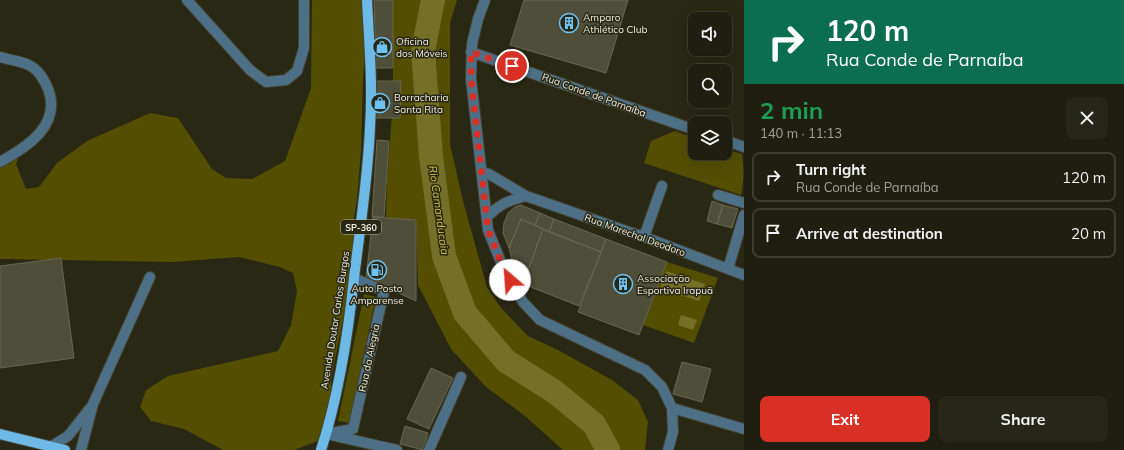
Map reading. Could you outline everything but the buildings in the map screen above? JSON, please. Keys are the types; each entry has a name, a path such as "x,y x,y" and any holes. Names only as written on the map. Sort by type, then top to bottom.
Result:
{"main road":[{"name":"Avenida Doutor Carlos Burgos","path":"321,450 340,373 367,177 370,126 368,0"},
{"path":"0,434 65,450"}],"street":[{"path":"187,0 250,70 266,82 286,80 297,71 304,48 304,0"},
{"path":"485,0 478,19 471,52 471,79 488,230 504,270 526,305 540,320 645,370 662,387 672,408 673,432 668,450"},
{"name":"Rua Conde de Parnaíba","path":"471,52 688,128"},
{"path":"0,57 29,65 38,71 51,96 51,114 44,128 31,143 0,162"},
{"path":"732,143 744,147"},
{"name":"Rua Marechal Deodoro","path":"482,172 489,174 526,196 644,237 744,275"},
{"path":"644,237 662,186"},
{"path":"718,195 744,203"},
{"path":"487,217 506,201 526,196"},
{"path":"728,269 744,215"},
{"path":"81,450 93,404 150,277"},
{"name":"Rua da Alegria","path":"326,434 353,429 384,291 354,278"},
{"path":"428,450 461,377"},
{"path":"52,446 68,436 93,404"},
{"path":"672,408 744,430"},
{"path":"326,434 397,450"}],"shaded area":[{"path":"312,0 369,0 363,77 361,151 354,218 353,265 331,379 332,407 330,419 318,441 294,450 223,450 184,429 151,421 140,407 146,390 168,376 278,351 291,325 297,291 293,273 280,267 239,257 173,262 0,259 0,161 18,159 16,164 26,189 39,187 57,163 87,141 150,113 178,118 212,169 226,178 252,179 285,161 311,88"},
{"path":"393,0 457,0 450,23 450,144 463,201 487,287 501,308 528,336 558,350 612,380 638,400 648,422 645,450 563,450 525,416 486,387 451,349 418,285 416,220 386,218 387,179 393,101"},
{"path":"675,131 688,136 688,160 732,160 732,151 742,154 743,186 741,195 644,163 651,141"},
{"path":"667,262 718,278 694,343 643,325"},
{"path":"666,271 705,284 699,301 660,288"},
{"path":"364,294 376,297 349,423 338,421"},
{"path":"681,315 697,320 693,330 678,325"}],"waterway":[{"name":"Rio Camanducaia","path":"433,0 423,51 431,156 444,256 465,313 506,361 555,392 594,424 608,450"}],"place":[{"name":"Amparo Athlético Club","path":"569,23"},
{"name":"Oficina dos Móveis","path":"382,47"},
{"name":"Borracharia Santa Rita","path":"380,103"},
{"name":"Auto Posto Amparense","path":"377,270"},
{"name":"Associação Esportiva Irapuã","path":"623,284"}],"route":[{"path":"510,280 504,270 488,230 471,79 471,52 512,66"}]}
